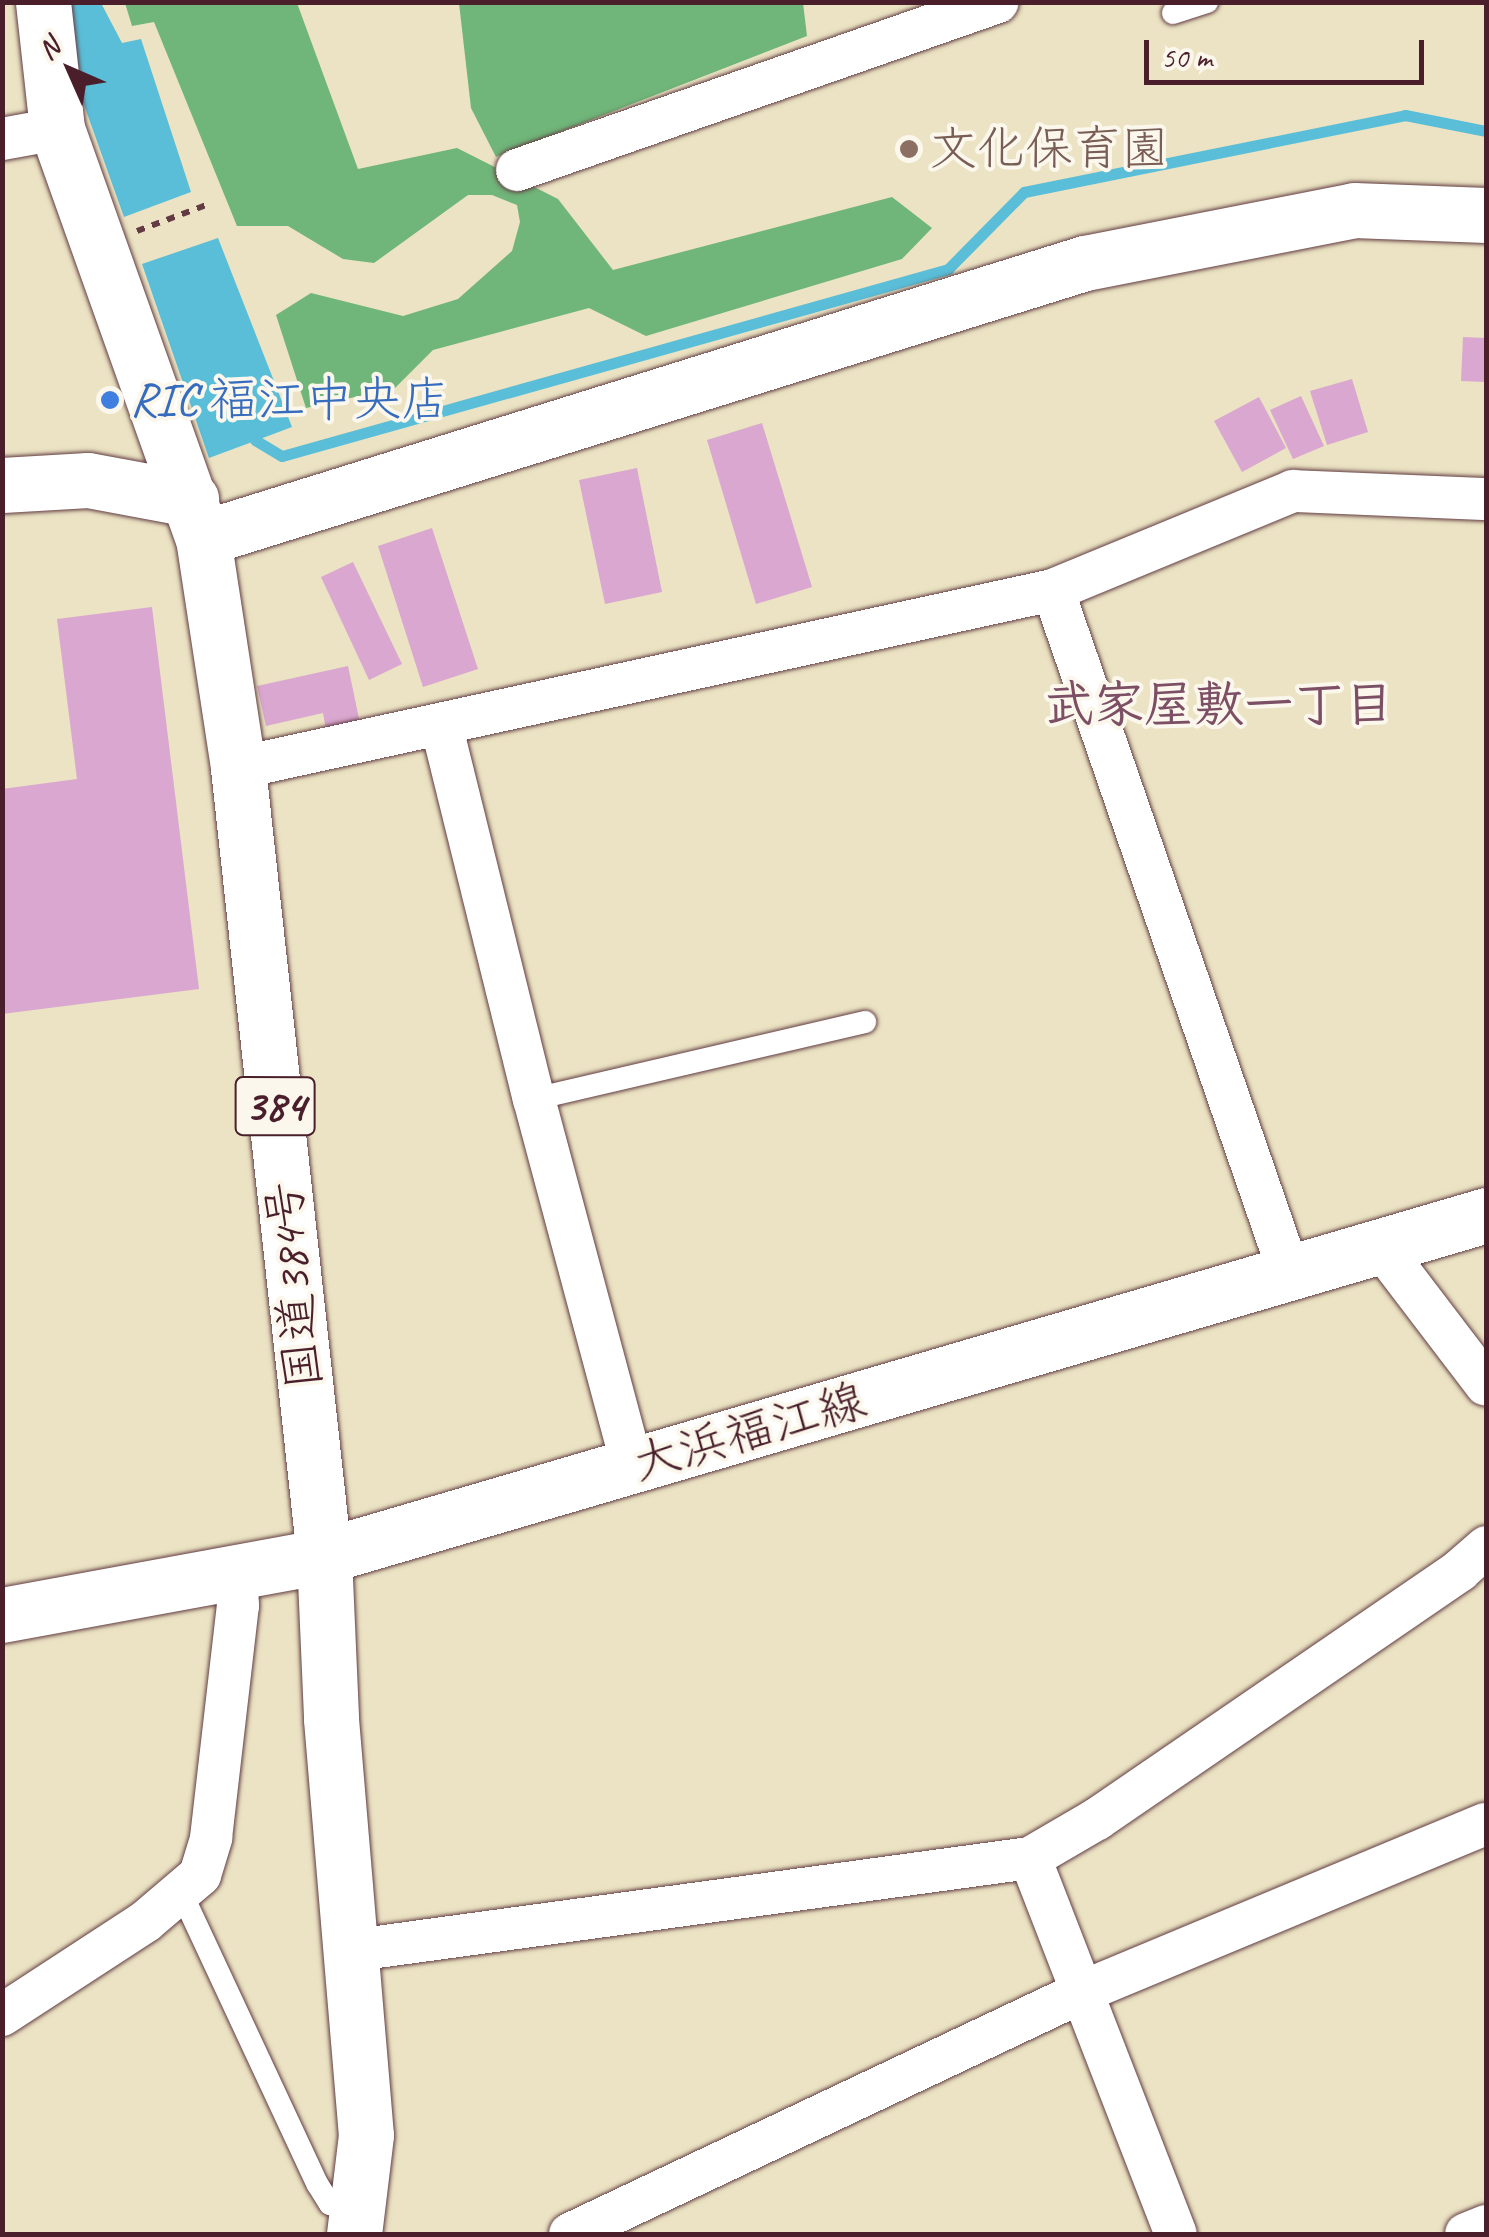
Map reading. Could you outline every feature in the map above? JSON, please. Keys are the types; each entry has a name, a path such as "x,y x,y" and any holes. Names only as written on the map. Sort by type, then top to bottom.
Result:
{"main road":[{"name":"国道384号","path":"43,2 57,129 197,519 238,768 324,1556 348,1951 366,2135 356,2224"},
{"path":"2,485 88,480 197,519 1084,263 1354,210 1486,215"},
{"name":"大浜福江線","path":"2,1615 324,1556 1290,1275 1486,1214"}],"street":[{"path":"517,170 998,2"},
{"path":"2,140 57,129"},
{"path":"238,768 1053,590 1292,491 1486,499"},
{"path":"1053,590 1290,1275"},
{"path":"441,724 534,1098 632,1466"},
{"path":"1381,1247 1486,1386"},
{"path":"348,1951 1030,1858 1112,1808 1460,1570 1486,1547"},
{"path":"2,2015 182,1894 200,1874 211,1838 238,1606 236,1571"},
{"path":"570,2234 1084,1992 1486,1824"},
{"path":"1030,1858 1176,2234"},
{"path":"1466,2234 1486,2226"}],"lane":[{"path":"1174,13 1207,2"},
{"path":"534,1098 865,1022"},
{"path":"182,1894 318,2185 330,2204 356,2224"}],"path":[{"path":"101,245 206,205"}],"green space":[{"path":"125,3 297,3 358,169 457,148 558,199 613,270 892,197 932,228 902,259 646,336 589,308 433,350 395,388 306,408 276,315 311,293 403,316 458,299 512,251 520,222 517,205 492,195 468,195 374,263 343,259 288,226 237,226 154,22 132,26"},
{"path":"459,3 803,3 807,36 496,157 471,108"}],"water":[{"path":"72,3 101,3 122,43 141,39 191,192 124,217 73,74"},
{"path":"218,238 292,427 209,458 142,264"}],"building":[{"path":"1463,337 1486,338 1486,382 1461,381"},
{"path":"1352,379 1368,432 1327,445 1310,391"},
{"path":"1301,396 1324,446 1293,459 1270,410"},
{"path":"1259,397 1286,448 1242,472 1214,421"},
{"path":"762,423 812,587 756,604 707,440"},
{"path":"637,468 662,592 605,604 579,480"},
{"path":"432,528 478,669 423,687 378,546"},
{"path":"353,562 402,664 369,680 321,577"},
{"path":"152,607 199,989 2,1014 2,789 77,779 57,619"},
{"path":"348,666 361,728 327,736 323,713 266,726 257,686"}],"waterway":[{"path":"255,440 282,456 948,269 1024,192 1405,115 1486,131"}],"place":[{"name":"文化保育園","path":"909,149"},
{"name":"RIC 福江中央店","path":"110,400"}],"district":[{"name":"武家屋敷一丁目","path":"1219,705"}]}
